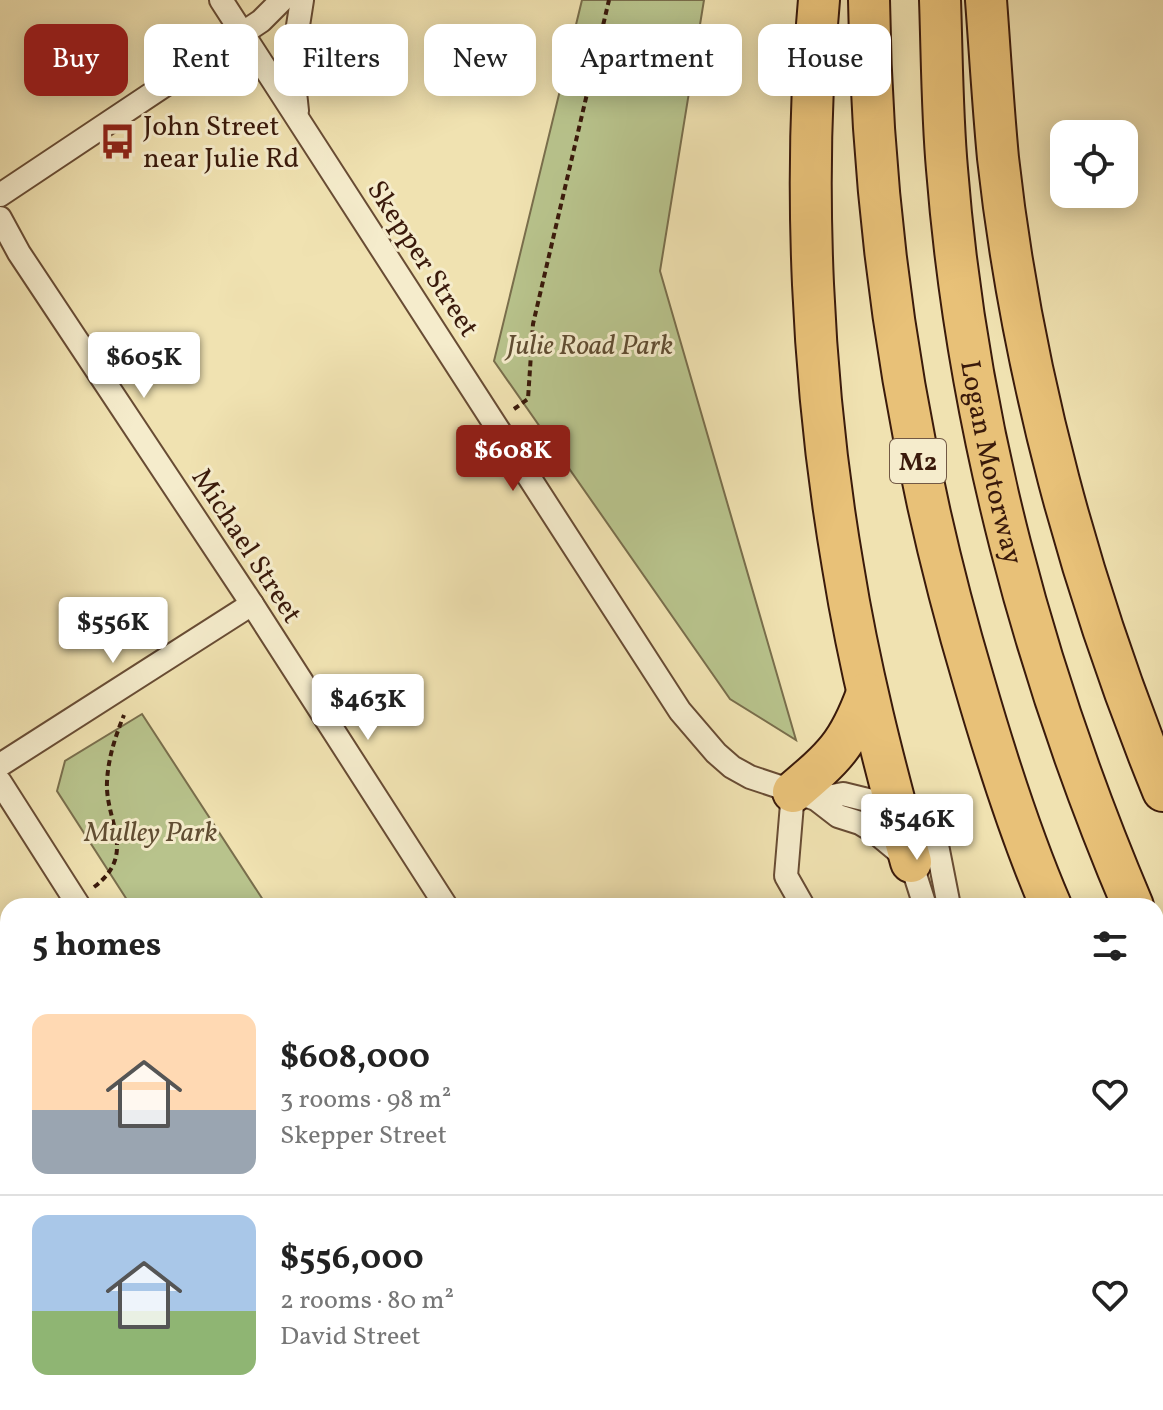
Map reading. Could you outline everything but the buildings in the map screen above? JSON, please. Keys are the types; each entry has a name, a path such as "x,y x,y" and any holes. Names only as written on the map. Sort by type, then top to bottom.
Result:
{"highway":[{"path":"819,0 812,100 812,210 817,337 827,461 842,566 867,693 911,862"},
{"name":"M2","path":"869,0 875,158 884,252 896,346 927,508 986,725 1048,898"},
{"name":"Logan Motorway","path":"940,0 947,170 974,376 990,459 1034,630 1055,697 1083,782 1130,898"},
{"path":"986,0 999,160 1029,352 1046,429 1090,584 1163,791"},
{"path":"805,796 848,738 867,693"}],"street":[{"name":"Skepper Street","path":"221,0 238,24"},
{"path":"255,24 273,12 282,0"},
{"path":"298,116 292,64 302,0"},
{"name":"Skepper Street","path":"258,55 635,644 690,722 732,767 750,777 805,796 838,816 860,823 911,862"},
{"path":"0,195 148,96"},
{"name":"Michael Street","path":"0,218 19,253 252,604 441,898"},
{"path":"0,765 252,604"},
{"path":"0,782 69,898"},
{"name":"Skepper Street","path":"805,796 843,794 896,807"},
{"path":"798,898 786,876 805,796"},
{"path":"896,807 915,820 933,840 938,850 947,898"},
{"path":"911,862 922,898"}],"path":[{"path":"495,422 528,399 533,324 609,0"},
{"path":"79,898 102,881 113,864 118,839 106,786 115,737 129,703 119,689"}],"green space":[{"name":"Julie Road Park","path":"582,0 704,0 700,24 576,24"},
{"name":"Julie Road Park","path":"559,96 688,96 660,271 796,740 730,699 494,361"},
{"name":"Mulley Park","path":"142,714 262,898 126,898 57,791 65,761"}],"place":[{"name":"John Street near Julie Rd","path":"117,141"}]}
